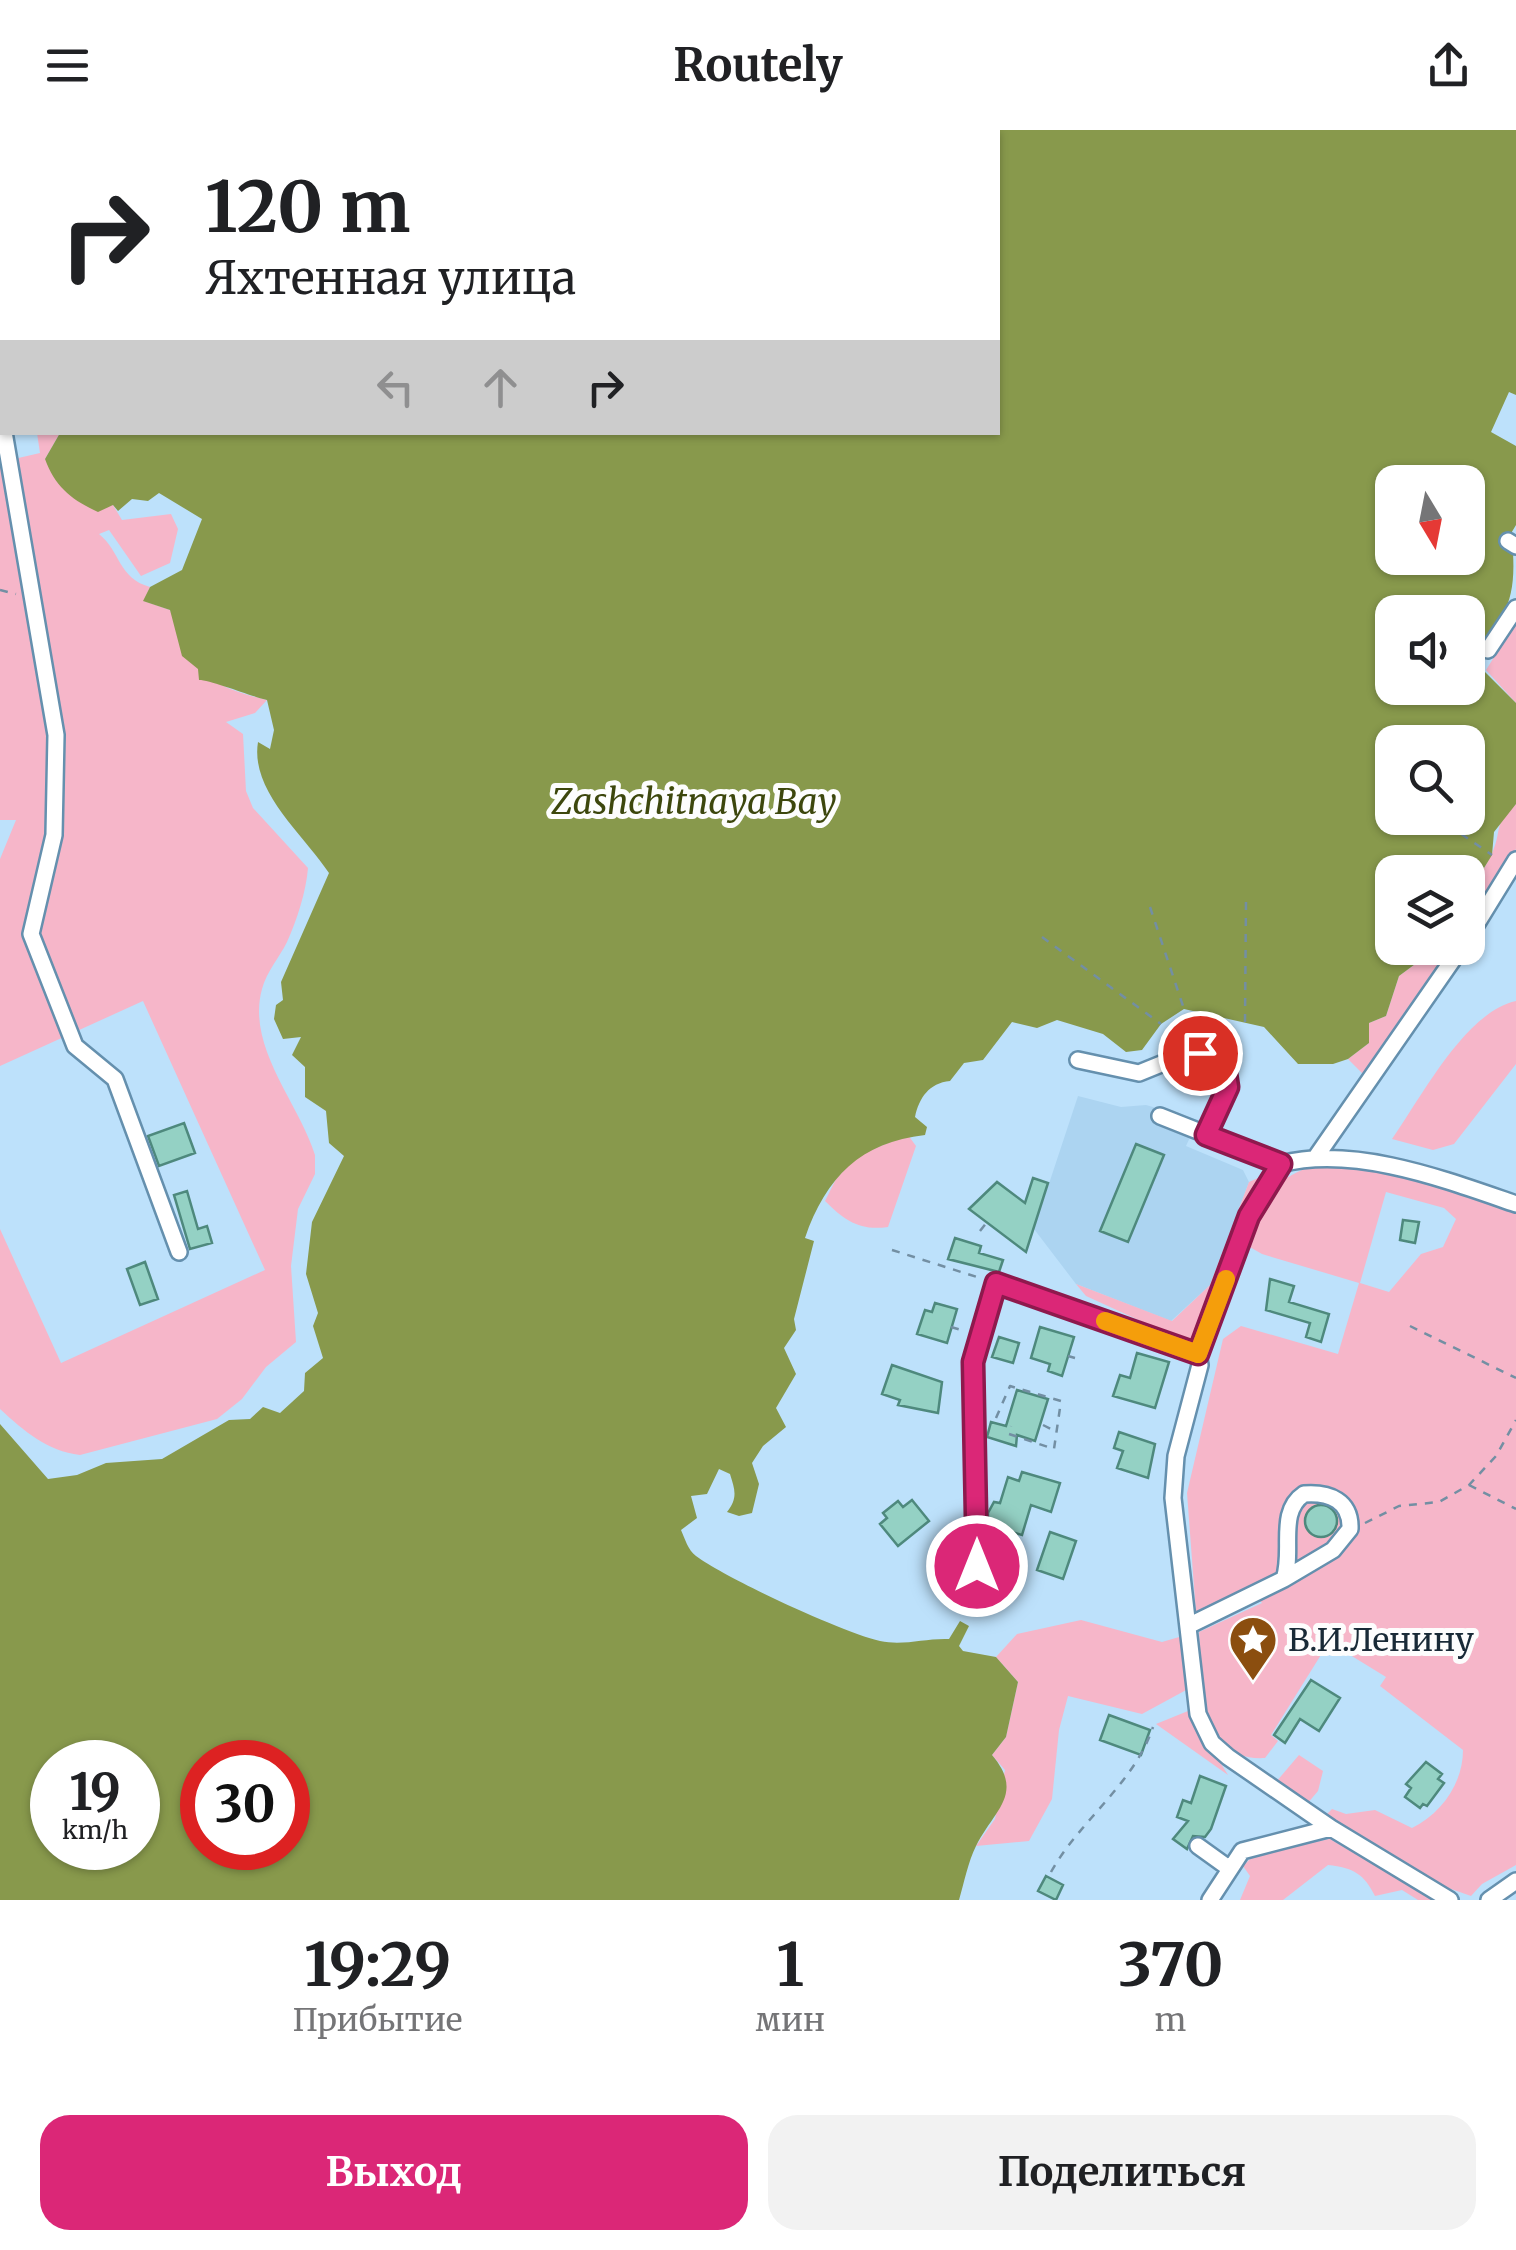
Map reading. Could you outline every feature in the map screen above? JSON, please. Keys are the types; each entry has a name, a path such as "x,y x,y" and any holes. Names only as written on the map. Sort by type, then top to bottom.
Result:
{"street":[{"path":"5,435 56,735 54,835 31,934 76,1046 116,1078 179,1252"},
{"path":"1488,650 1516,608"},
{"path":"1485,910 1516,860"},
{"path":"1316,1157 1449,965"},
{"path":"1078,1060 1139,1073 1171,1060 1177,1045 1224,1061 1228,1087 1206,1135"},
{"path":"1160,1116 1281,1164 1316,1157 1428,1174 1516,1204"},
{"path":"1281,1164 1249,1216 1198,1354 1200,1364 1176,1456 1173,1487 1198,1714 1212,1743 1331,1828 1450,1900"},
{"path":"977,1566 973,1362 996,1283 1198,1354"},
{"path":"1190,1625 1284,1579 1333,1550 1350,1529 1347,1508 1337,1499 1315,1493 1296,1499 1287,1522 1291,1554 1284,1579"},
{"path":"1210,1900 1230,1869 1252,1846 1331,1828"},
{"path":"1198,1846 1230,1869"},
{"path":"1489,1900 1516,1881"}],"path":[{"path":"1463,835 1492,855"},
{"path":"1245,1022 1246,900"},
{"path":"1150,908 1184,1009"},
{"path":"1042,937 1161,1024"},
{"path":"980,1231 987,1222"},
{"path":"892,1250 996,1283"},
{"path":"1410,1326 1516,1378"},
{"path":"952,1327 972,1334"},
{"path":"1068,1356 1075,1358"},
{"path":"996,1418 1005,1388 1013,1386 1061,1401 1054,1449 1009,1434 1010,1426"},
{"path":"1350,1529 1399,1506 1439,1502 1469,1485 1496,1456 1516,1420"},
{"path":"1043,1425 1056,1431"},
{"path":"1469,1485 1516,1509"},
{"path":"1051,1872 1070,1839 1143,1757 1153,1727"}],"shaded area":[{"path":"37,435 59,435 45,459 113,505 122,520 171,514 178,529 170,563 141,576 109,530 99,534 126,571 150,587 144,601 170,610 203,672 227,687 267,700 255,713 226,722 243,734 246,791 253,808 308,868 298,915 264,982 259,1011 261,1032 276,1074 315,1155 315,1174 298,1209 291,1266 296,1342 266,1367 242,1399 217,1419 80,1455 47,1444 0,1409 0,1229 61,1363 265,1270 143,1001 0,1066 0,859 16,820 0,820 0,462 4,462 50,658 14,459 40,453"},
{"path":"1516,622 1516,703 1486,670"},
{"path":"1516,804 1516,849 1485,895 1485,866 1509,811"},
{"path":"1414,965 1437,965 1363,1074 1348,1059 1369,1043 1369,1023 1386,1016 1399,976"},
{"path":"1516,1001 1516,1064 1454,1144 1433,1150 1392,1139 1462,1039 1497,1008"},
{"path":"1078,1096 1121,1107 1146,1105 1198,1120 1186,1146 1243,1170 1249,1182 1210,1285 1171,1321 1076,1284 1034,1229"},
{"path":"908,1135 916,1146 888,1227 854,1223 825,1201 836,1179 858,1155"},
{"path":"1313,1166 1391,1174 1442,1186 1516,1213 1516,1865 1482,1884 1471,1896 1437,1884 1325,1816 1332,1809 1346,1814 1375,1810 1412,1828 1433,1814 1455,1785 1463,1750 1380,1686 1386,1677 1329,1642 1271,1735 1278,1741 1265,1758 1242,1756 1226,1746 1207,1714 1199,1632 1262,1603 1256,1596 1196,1613 1187,1493 1223,1339 1241,1326 1338,1354 1359,1283 1262,1254 1248,1246 1269,1196 1298,1172","holes":["1386,1192 1444,1208 1456,1219 1443,1247 1421,1254 1389,1292 1360,1283"]},
{"path":"1258,1178 1261,1182 1189,1343 1086,1296 1076,1284 1172,1321 1210,1285 1249,1182"},
{"path":"1081,1620 1162,1642 1186,1635 1188,1689 1142,1714 1068,1696 1059,1730 1052,1799 1029,1841 976,1846 995,1819 1005,1770 992,1755 1006,1737 1018,1682 996,1657 1017,1634"},
{"path":"1188,1711 1228,1775 1156,1724"},
{"path":"1299,1755 1323,1771 1318,1791 1307,1804 1276,1782"},
{"path":"1329,1839 1435,1900 1418,1900 1402,1890 1375,1896 1357,1873 1328,1865 1283,1900 1240,1900 1250,1876 1243,1866 1253,1856"}],"water":[{"name":"Zashchitnaya Bay","path":"1000,130 1516,130 1516,395 1509,392 1491,432 1516,446 1516,525 1504,545 1513,553 1509,599 1485,643 1485,595 1375,595 1375,705 1485,705 1485,672 1516,703 1516,804 1494,832 1492,855 1485,866 1485,855 1375,855 1375,965 1414,965 1399,976 1386,1016 1369,1023 1369,1043 1348,1059 1333,1064 1298,1064 1264,1027 1184,1009 1161,1024 1142,1050 1126,1052 1103,1034 1057,1020 1037,1028 1012,1022 983,1060 964,1063 950,1081 926,1093 915,1117 927,1127 925,1135 882,1145 864,1155 835,1180 824,1197 805,1238 814,1241 794,1319 796,1330 784,1348 796,1374 776,1408 786,1427 763,1446 752,1463 759,1484 752,1513 739,1516 727,1512 734,1489 730,1474 719,1469 707,1494 691,1496 697,1518 681,1530 693,1554 711,1566 813,1616 880,1641 949,1639 960,1621 969,1626 959,1646 963,1651 996,1657 1018,1682 1006,1737 992,1755 1002,1769 1006,1791 973,1852 959,1900 0,1900 0,1424 48,1479 77,1475 106,1463 162,1459 229,1420 250,1419 263,1407 280,1413 304,1391 305,1373 323,1358 313,1326 318,1313 306,1274 312,1222 344,1156 329,1143 326,1111 305,1097 305,1067 292,1055 301,1037 283,1039 274,1019 276,1005 283,1000 281,982 329,873 281,811 262,778 258,742 270,749 274,730 267,700 199,680 198,669 182,656 170,610 143,601 150,587 182,570 202,519 159,493 148,501 132,499 118,511 113,505 98,512 66,492 45,459 59,435 1000,435"}],"building":[{"path":"184,1123 195,1153 159,1166 148,1136"},
{"path":"1136,1144 1164,1155 1128,1242 1100,1231"},
{"path":"1033,1178 1048,1183 1026,1252 969,1209 997,1182 1025,1203"},
{"path":"187,1191 198,1229 207,1226 212,1243 190,1249 174,1195"},
{"path":"1403,1220 1419,1222 1415,1243 1400,1240"},
{"path":"955,1238 981,1246 979,1253 1003,1260 999,1272 948,1259"},
{"path":"145,1262 158,1299 140,1305 127,1269"},
{"path":"1270,1279 1294,1286 1289,1302 1329,1314 1321,1342 1306,1337 1310,1323 1266,1310"},
{"path":"935,1303 957,1309 947,1343 917,1334 925,1310 932,1312"},
{"path":"1040,1327 1074,1337 1062,1376 1048,1371 1050,1364 1031,1358"},
{"path":"999,1337 1019,1343 1013,1363 992,1357"},
{"path":"1137,1353 1169,1362 1155,1408 1113,1396 1120,1375 1130,1378"},
{"path":"892,1365 942,1382 938,1413 898,1405 900,1400 882,1394"},
{"path":"1017,1390 1048,1399 1035,1441 1017,1435 1016,1446 987,1437 991,1422 1006,1426"},
{"path":"1119,1432 1155,1444 1148,1478 1117,1468 1123,1451 1114,1448"},
{"path":"1022,1472 1060,1483 1051,1512 1031,1505 1022,1535 1002,1529 1000,1535 988,1532 988,1513 994,1502 1000,1503 1008,1477 1019,1481"},
{"path":"912,1500 929,1521 898,1546 880,1524 887,1518 883,1513 898,1501 903,1507"},
{"path":"1321,1505 1332,1510 1337,1521 1332,1532 1321,1537 1310,1532 1305,1521 1310,1510"},
{"path":"1050,1532 1076,1541 1063,1579 1037,1570"},
{"path":"947,1548 965,1549 965,1577 946,1577"},
{"path":"1311,1680 1340,1698 1319,1731 1300,1719 1285,1743 1274,1735"},
{"path":"1109,1715 1150,1730 1141,1755 1100,1740"},
{"path":"1426,1762 1442,1774 1438,1779 1444,1783 1427,1806 1423,1804 1420,1808 1405,1797 1411,1788 1406,1784"},
{"path":"1200,1776 1226,1786 1211,1829 1205,1837 1193,1836 1187,1849 1173,1839 1188,1821 1177,1817 1183,1800 1191,1803"},
{"path":"1046,1876 1063,1885 1056,1900 1038,1891"}],"slow traffic":[{"path":"1105,1321 1198,1354 1226,1279"}],"place":[{"name":"В.И.Ленину","path":"1253,1682"}],"route":[{"path":"977,1566 973,1362 996,1283 1198,1354 1249,1216 1281,1164 1206,1135 1228,1087 1224,1061 1200,1053"}]}
